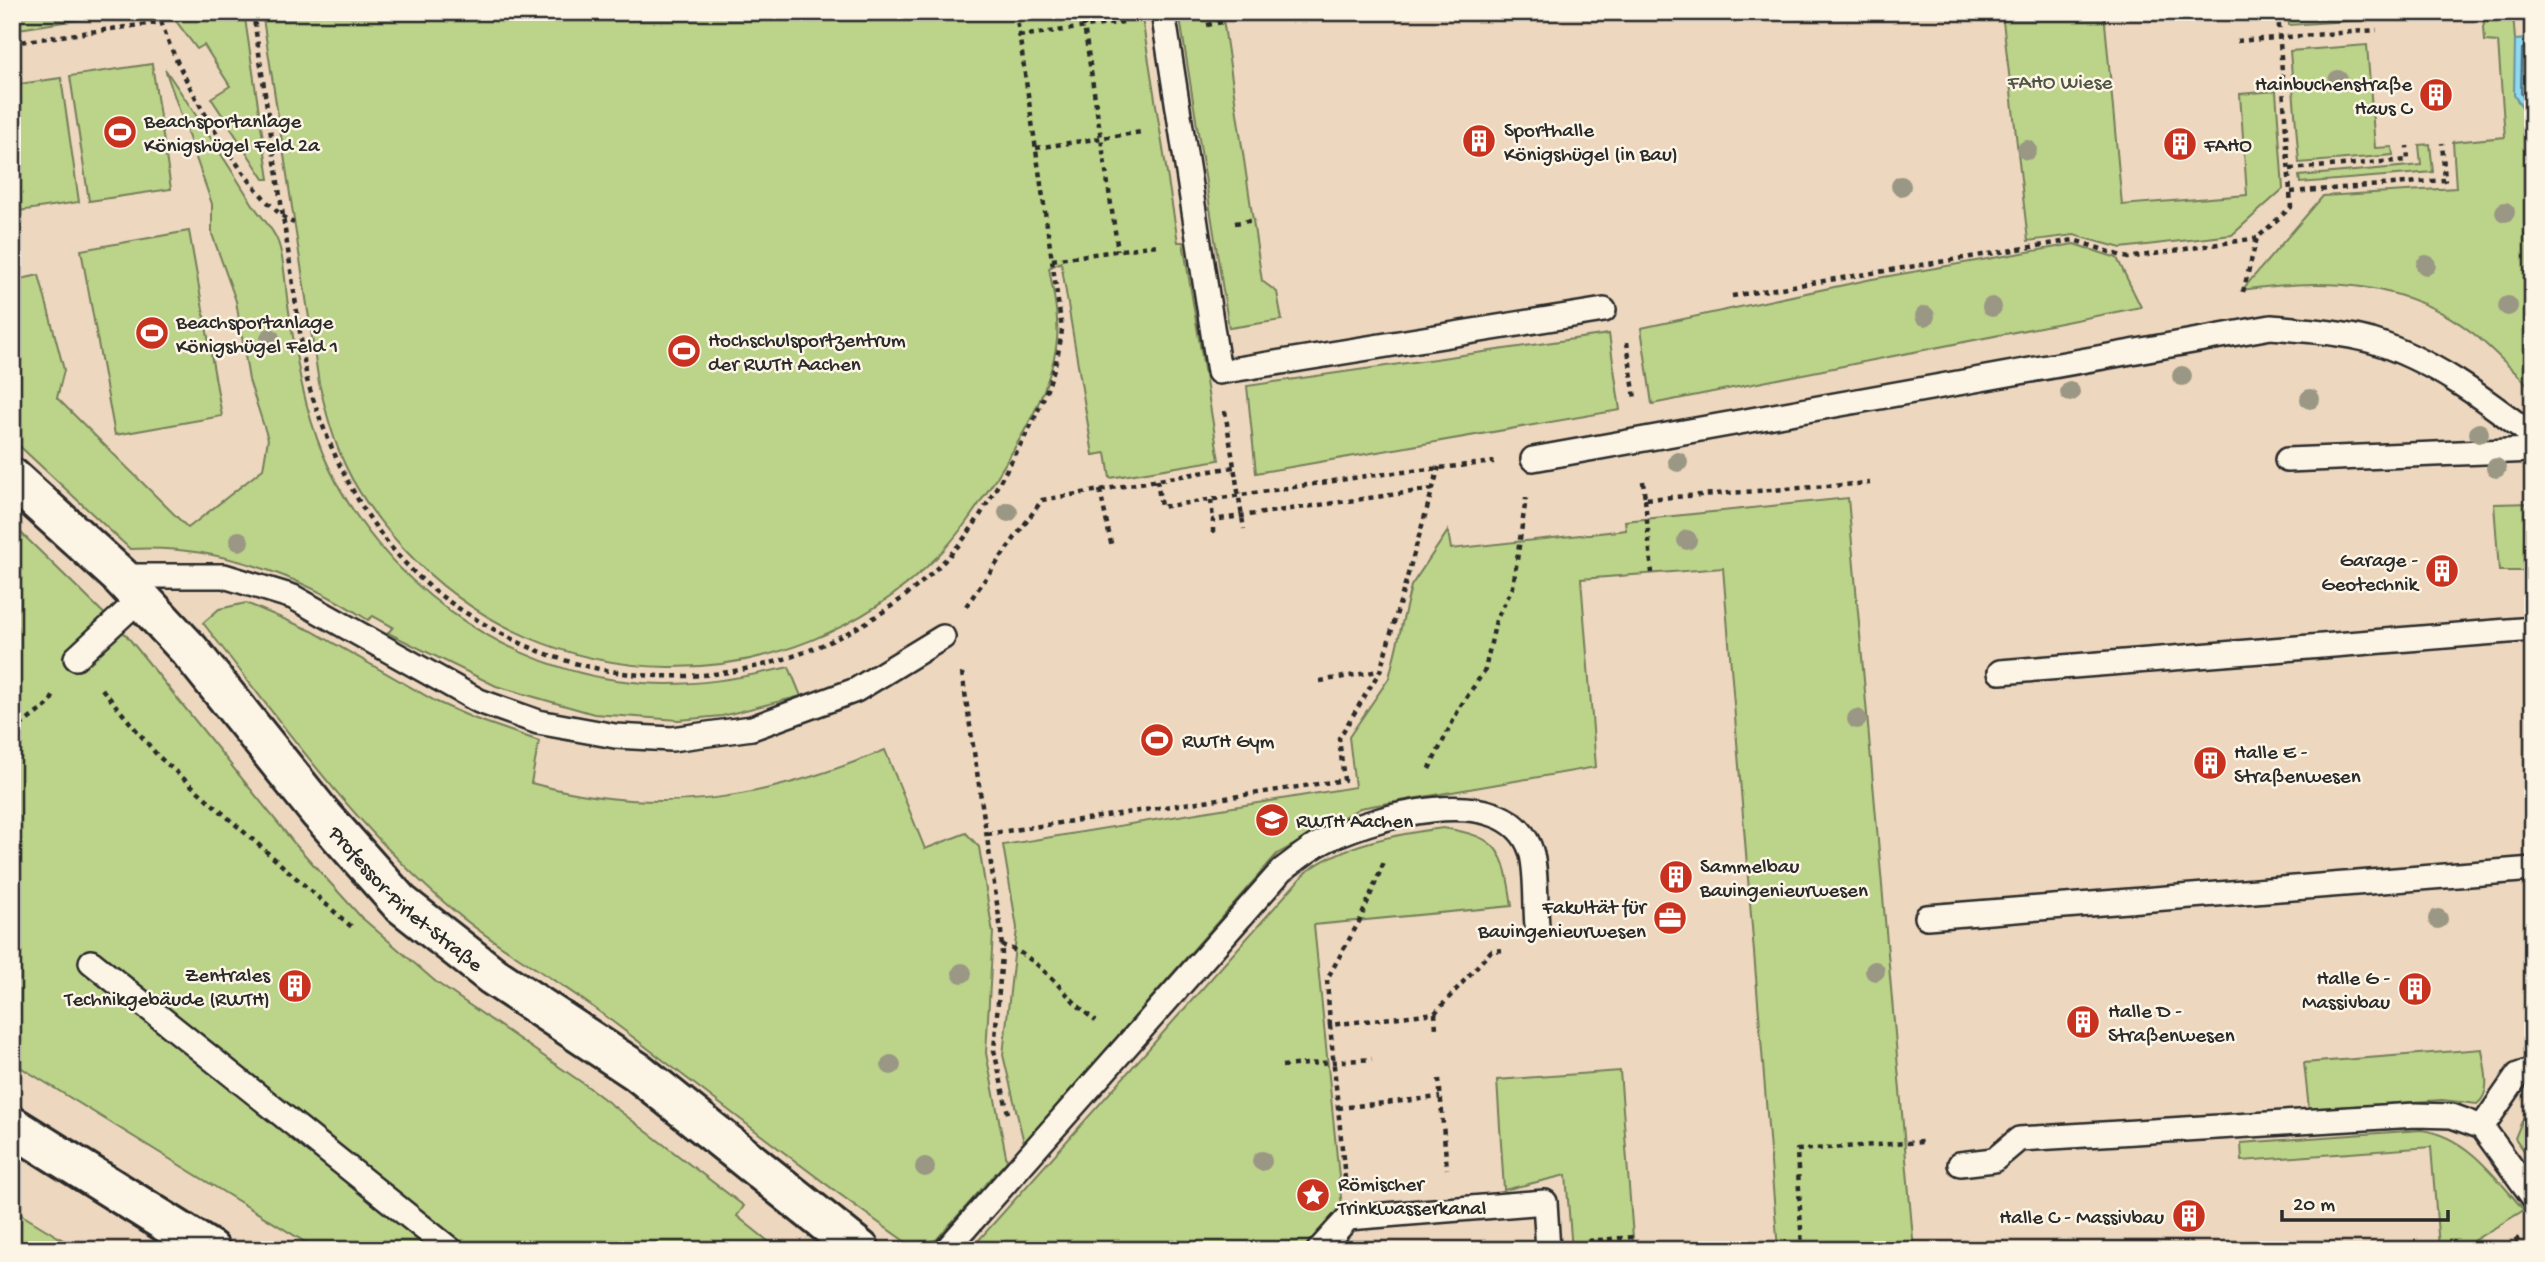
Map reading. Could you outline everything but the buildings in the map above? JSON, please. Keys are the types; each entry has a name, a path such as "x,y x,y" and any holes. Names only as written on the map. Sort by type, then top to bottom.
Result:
{"street":[{"name":"Professor-Pirlet-Straße","path":"12,478 130,587 190,650 320,813 400,903 493,976 638,1072 860,1250"},
{"path":"12,1126 210,1250"}],"lane":[{"path":"1163,12 1219,372 1604,310"},
{"path":"1533,459 2271,327 2321,331 2371,341 2415,358 2453,378 2533,436"},
{"path":"2287,460 2533,450"},
{"path":"76,658 130,587 223,576 293,597 479,701 538,722 615,736 672,739 752,728 856,690 948,630"},
{"path":"2000,672 2533,629"},
{"path":"946,1250 1282,870 1318,845 1379,820 1412,812 1468,810 1489,813 1515,826 1531,850 1537,926"},
{"path":"1927,917 2533,869"},
{"path":"91,962 451,1250"},
{"path":"2482,1127 2518,1075 2533,1070"},
{"path":"1960,1164 1994,1160 2019,1139 2416,1115 2452,1116 2482,1127 2533,1197"},
{"path":"1320,1250 1348,1218 1545,1202 1548,1250"}],"path":[{"path":"159,12 185,80 257,192 284,219 294,223"},
{"path":"253,12 307,380 324,433 342,476 394,549 421,579 450,602 517,641 555,658 594,669 641,677 737,672 793,658 870,619 934,571 959,544 985,508 1024,440 1056,369 1062,329 1016,12"},
{"path":"1082,12 1118,251"},
{"path":"2231,334 2257,238 2291,206 2278,12"},
{"path":"1019,36 1131,21"},
{"path":"12,43 161,22"},
{"path":"2236,41 2377,30"},
{"path":"1036,148 1148,131"},
{"path":"2291,192 2445,180 2442,143"},
{"path":"2290,169 2408,160 2407,146"},
{"path":"1732,296 2074,240 2128,258 2257,238"},
{"path":"1052,261 1166,244"},
{"path":"1626,330 1636,407"},
{"path":"1219,372 1244,528"},
{"path":"1638,442 1651,573"},
{"path":"1157,480 1161,507 1439,467 1533,459 1513,587 1496,620 1485,670 1460,707 1425,777 1412,812 1373,883 1360,920 1326,979 1348,1218"},
{"path":"1014,1171 1011,1124 994,1050 1001,945 987,834 948,630 1042,500 1234,467"},
{"path":"987,834 1344,780 1339,738 1380,671 1439,467"},
{"path":"1645,499 1870,483"},
{"path":"1213,520 1433,489"},
{"path":"1100,490 1112,548"},
{"path":"1211,500 1213,534"},
{"path":"12,732 49,704 76,658 158,756 356,931"},
{"path":"1320,681 1380,671"},
{"path":"1330,1025 1435,1013 1491,951 1521,948 1537,926"},
{"path":"1001,945 1016,949 1046,972 1081,1010 1128,1043"},
{"path":"1435,1013 1436,1030"},
{"path":"1282,1066 1372,1059"},
{"path":"1439,1079 1447,1169"},
{"path":"1338,1108 1440,1097"},
{"path":"1802,1250 1797,1150 1923,1142"},
{"path":"2497,1250 2533,1230"}],"shaded area":[{"name":"RWTH Aachen","path":"12,12 2533,12 2533,376 2526,383 2533,390 2533,1250 12,1250"}],"green space":[{"path":"12,12 127,12 12,30"},
{"path":"175,12 244,12 269,179 264,179 211,98 230,86 204,45 197,49 176,21"},
{"name":"Hochschulsportzentrum der RWTH Aachen","path":"262,12 1141,12 1178,242 1183,242 1219,460 1110,478 1106,453 1093,455 1061,262 1049,268 1057,322 1054,358 1026,429 954,539 937,557 877,606 811,640 741,661 668,667 596,659 527,637 462,600 404,549 365,500 341,457 319,383"},
{"path":"1179,12 1222,12 1262,281 1277,292 1282,320 1229,328"},
{"name":"FAHO Wiese","path":"2002,12 2104,12 2122,205 2247,195 2240,94 2276,91 2283,189 2232,235 2121,248 2074,235 2028,241"},
{"path":"2288,12 2361,12 2362,20 2289,25"},
{"path":"2483,12 2513,12 2515,40 2533,39 2533,390 2497,354 2448,316 2392,293 2333,284 2242,290 2323,196 2456,188 2453,142 2505,137 2498,42 2485,41"},
{"path":"2367,45 2375,148 2392,147 2393,155 2299,163 2290,51"},
{"name":"Beachsportanlage Königshügel Feld 2a","path":"152,64 171,189 89,201 70,76"},
{"path":"165,69 276,237 282,257 301,381 323,454 346,500 376,542 411,579 452,612 496,640 543,661 592,676 643,683 680,684 717,681 789,667 801,696 722,716 679,720 594,714 496,686 388,633 393,627 373,616 368,620 285,576 224,557 161,549 130,549 12,439 12,281 39,275 64,370 57,398 188,528 263,469 268,439 249,380 236,301 212,234 212,204"},
{"path":"61,78 79,202 12,212 12,85"},
{"path":"2430,144 2433,172 2300,183 2299,176 2421,165 2419,145"},
{"name":"Beachsportanlage Königshügel Feld 1","path":"189,231 222,416 115,435 81,250"},
{"path":"2074,244 2117,258 2141,307 1652,404 1641,328 1872,279"},
{"path":"1609,334 1620,410 1256,473 1247,386"},
{"path":"1848,498 1914,1250 1778,1250 1723,568 1581,579 1596,767 1360,808 1277,854 1024,1143 1003,1055 1017,928 1003,845 1355,787 1349,737 1389,678 1411,586 1448,531 1451,549 1626,530 1625,521"},
{"path":"2533,503 2533,571 2499,571 2494,504"},
{"path":"12,524 127,636 294,843 361,917 436,982 587,1086 744,1206 737,1216 779,1250 318,1250 12,1062"},
{"path":"246,603 312,631 437,702 539,741 531,783 578,794 624,800 668,801 754,792 797,781 885,750 925,849 966,833 979,847 993,933 986,1053 1007,1161 936,1240 910,1245 583,1000 471,924 418,878 352,810 203,623 219,609"},
{"path":"1443,828 1477,836 1496,849 1506,871 1512,906 1314,925 1344,1228 1331,1250 974,1250 977,1242 1306,872 1353,847 1407,833"},
{"path":"2482,1049 2486,1086 2482,1099 2477,1104 2442,1100 2309,1109 2304,1063"},
{"path":"1620,1071 1634,1250 1572,1250 1566,1175 1504,1190 1497,1080"},
{"path":"2533,1114 2533,1163 2515,1138 2524,1116"},
{"path":"2421,1130 2452,1140 2466,1149 2491,1172 2524,1210 2458,1250 2402,1250 2439,1247 2431,1147 2242,1161 2241,1143"},
{"path":"12,1209 63,1240 57,1250 20,1250 12,1245"}],"water":[{"path":"2533,39 2533,120 2529,119 2514,95 2515,40"}],"place":[{"name":"Hainbuchenstraße Haus C","path":"2436,95"},
{"name":"Beachsportanlage Königshügel Feld 2a","path":"120,132"},
{"name":"Sporthalle Königshügel (in Bau)","path":"1479,141"},
{"name":"FAHO","path":"2180,144"},
{"name":"Beachsportanlage Königshügel Feld 1","path":"152,333"},
{"name":"Hochschulsportzentrum der RWTH Aachen","path":"684,351"},
{"name":"Garage - Geotechnik","path":"2442,571"},
{"name":"RWTH Gym","path":"1157,740"},
{"name":"Halle E - Straßenwesen","path":"2210,763"},
{"name":"RWTH Aachen","path":"1272,820"},
{"name":"Sammelbau Bauingenieurwesen","path":"1676,877"},
{"name":"Fakultät für Bauingenieurwesen","path":"1670,918"},
{"name":"Zentrales Technikgebäude (RWTH)","path":"295,986"},
{"name":"Halle G - Massivbau","path":"2415,989"},
{"name":"Halle D - Straßenwesen","path":"2083,1022"},
{"name":"Römischer Trinkwasserkanal","path":"1313,1195"},
{"name":"Halle C - Massivbau","path":"2189,1216"}]}
